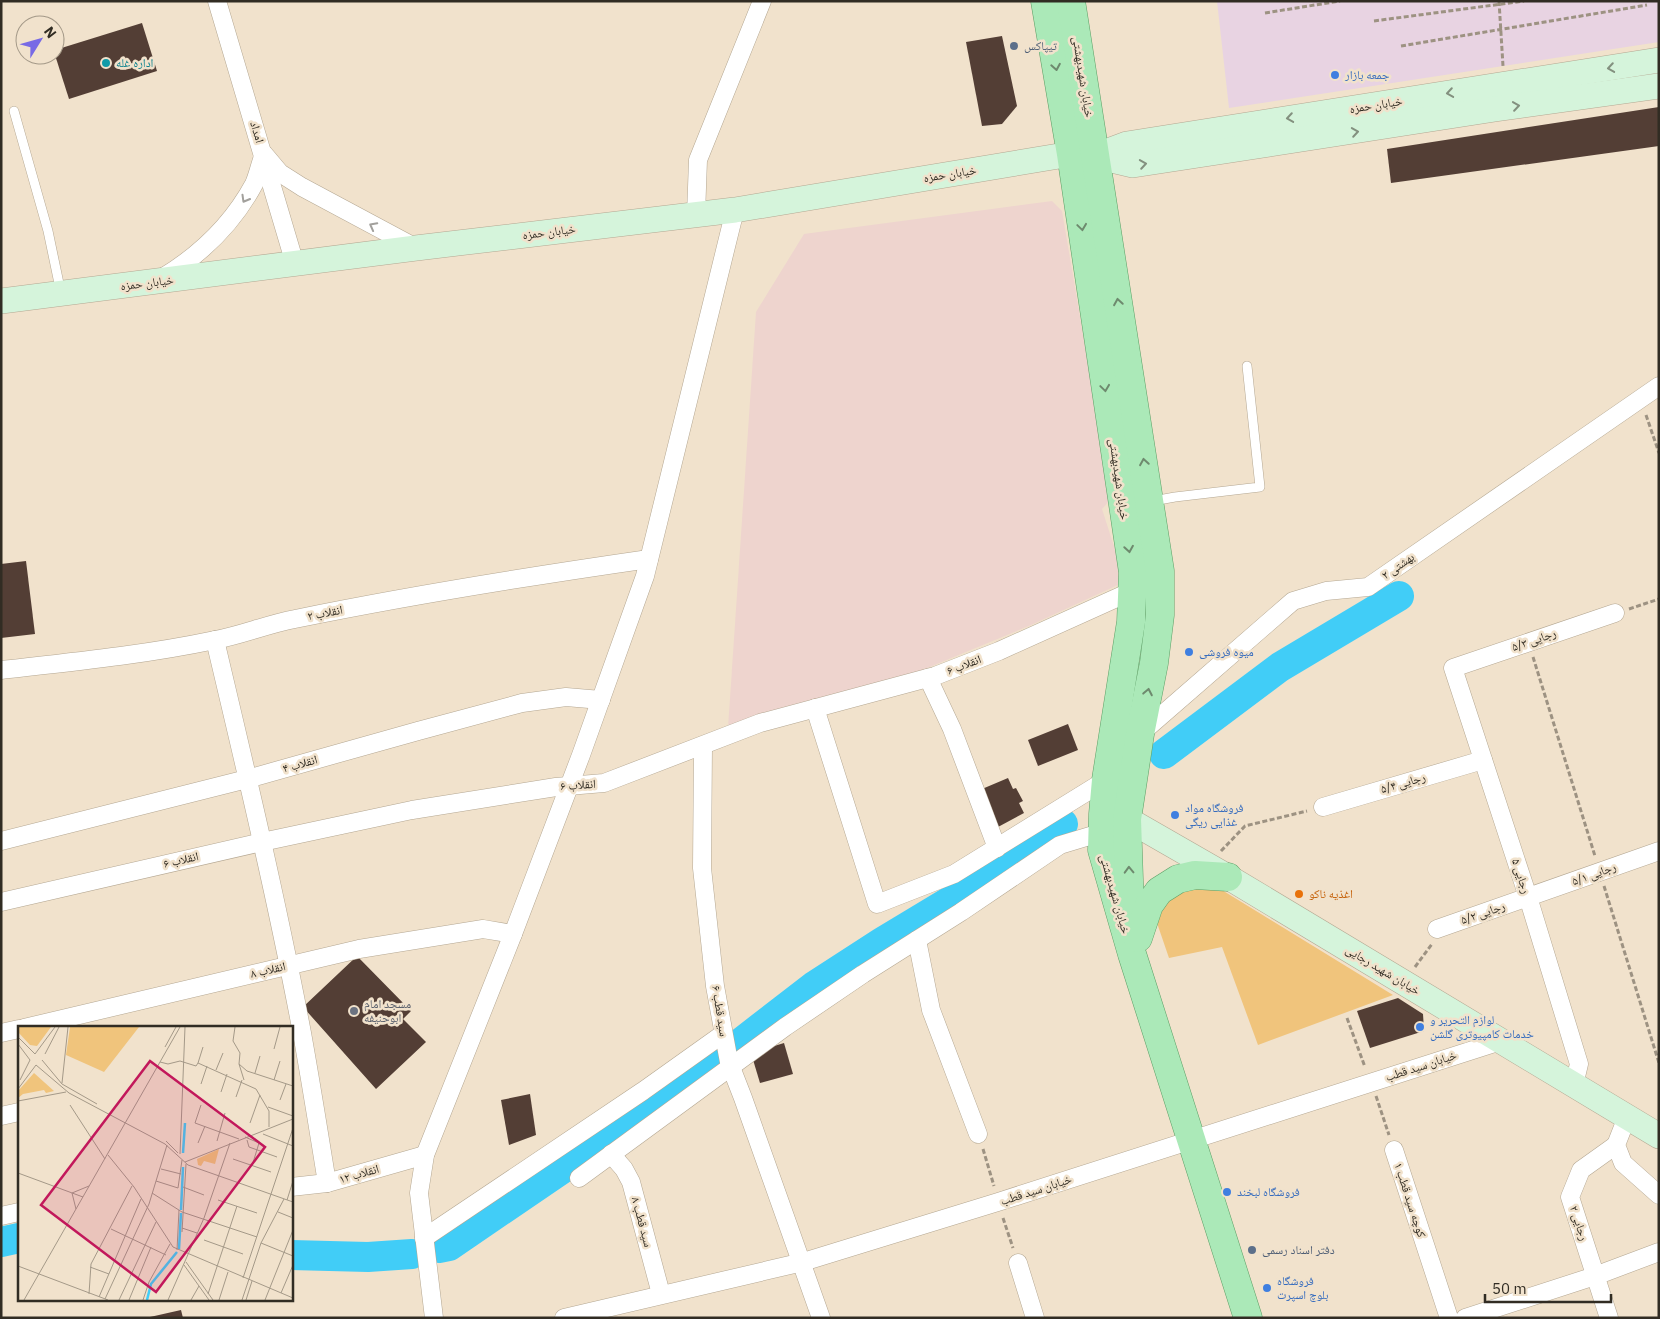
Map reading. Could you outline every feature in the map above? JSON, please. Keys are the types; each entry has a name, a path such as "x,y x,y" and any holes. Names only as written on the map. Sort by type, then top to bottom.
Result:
{"main road":[{"name":"خیابان شهیدبهشتی","path":"1045,1 1083,155 1150,501 1160,571 1160,615 1154,664 1140,734 1102,850 1132,954 1248,1318"},
{"name":"خیابان شهیدبهشتی","path":"1071,1 1083,155 1133,572 1131,622 1106,780 1111,822"},
{"name":"خیابان حمزه","path":"1,301 416,248 735,210 1083,155 1127,144 1659,60"},
{"name":"خیابان حمزه","path":"1083,155 1133,165 1495,109 1659,86"},
{"name":"خیابان شهید رجایی","path":"1111,822 1218,871 1659,1136"},
{"path":"1132,954 1149,905 1159,891 1178,879 1218,871"}],"street":[{"name":"امداد","path":"217,1 264,154 295,264"},
{"path":"696,215 698,160 762,1"},
{"path":"264,154 280,173 302,187 416,248"},
{"path":"155,282 182,266 207,245 240,207 255,182 264,154"},
{"path":"434,1318 419,1193 425,1155 570,785 645,576 735,210"},
{"name":"بهشتی ۲","path":"1140,734 1294,601 1326,591 1368,587 1659,386"},
{"name":"انقلاب ۲","path":"1,670 122,655 215,640 292,619 382,602 568,570 649,559"},
{"name":"انقلاب ۶","path":"1,902 262,842 412,810 570,785 604,783 760,724 928,678 999,651 1132,591"},
{"name":"رجایی ۵/۳","path":"1453,668 1615,613"},
{"path":"215,640 248,779 288,965 297,1036 327,1183"},
{"name":"رجایی ۵","path":"1453,668 1528,898 1578,1064 1574,1085"},
{"path":"928,678 952,729 997,848"},
{"name":"انقلاب ۴","path":"1,840 248,779 522,704 566,697 601,700"},
{"path":"815,708 877,904 954,874 1106,780"},
{"name":"سید قطب ۶","path":"703,746 702,868 715,986 723,1034 731,1068 803,1262 821,1318"},
{"name":"رجایی ۵/۴","path":"1322,807 1483,760"},
{"path":"579,1178 785,1027 1060,845 1111,822"},
{"name":"رجایی ۵/۱","path":"1528,898 1659,851"},
{"name":"رجایی ۵/۲","path":"1437,929 1528,898"},
{"name":"انقلاب ۸","path":"32,1026 359,949 483,929 513,934"},
{"path":"917,940 931,1010 978,1134"},
{"path":"1,1033 18,1029"},
{"path":"424,1238 643,1091 723,1034"},
{"name":"خیابان سید قطب","path":"564,1318 803,1262 998,1202 1501,1040"},
{"path":"1,1116 18,1112"},
{"path":"1627,1117 1616,1144 1623,1163 1659,1195"},
{"name":"رجایی ۲","path":"1608,1318 1570,1197 1581,1170 1616,1144"},
{"name":"کوچه سید قطب ۱","path":"1394,1150 1449,1318"},
{"name":"سید قطب ۸","path":"611,1154 624,1169 631,1182 661,1294"},
{"name":"انقلاب ۱۲","path":"292,1187 327,1183 425,1155"},
{"path":"1,1216 18,1212"},
{"path":"1465,1318 1595,1276 1659,1252"},
{"path":"1018,1263 1035,1318"}],"lane":[{"path":"14,111 48,231 61,294"},
{"path":"1150,501 1260,487 1247,366"}],"path":[{"path":"1265,13 1340,1"},
{"path":"1374,21 1524,1"},
{"path":"1499,3 1504,85"},
{"path":"1401,46 1647,5"},
{"path":"1641,398 1659,453"},
{"path":"1615,613 1659,598"},
{"path":"1528,642 1659,1063"},
{"path":"1218,871 1245,826 1322,807"},
{"path":"1404,982 1430,948 1437,929"},
{"name":"کوچه سید قطب ۱","path":"1347,1018 1394,1150"},
{"path":"978,1134 1018,1263"}],"shaded area":[{"name":"جمعه بازار","path":"1217,1 1659,1 1659,42 1229,108"},
{"path":"1052,201 1062,211 1111,499 1102,509 1120,565 1120,584 1031,625 920,671 728,728 756,312 804,234"},
{"path":"1183,887 1217,887 1393,995 1258,1045 1222,947 1169,958 1157,923 1160,908"}],"building":[{"name":"اداره غله","path":"142,23 157,71 69,99 58,65 65,65 65,47"},
{"path":"1002,36 1017,106 1002,124 982,126 966,42"},
{"path":"1659,107 1659,146 1391,183 1387,149"},
{"path":"26,561 35,634 1,638 1,564"},
{"path":"1068,724 1078,750 1038,766 1028,740"},
{"path":"1008,778 1013,789 1016,788 1023,801 1019,803 1024,813 998,827 982,789"},
{"path":"357,956 411,1011 403,1019 426,1042 376,1089 303,1007"},
{"path":"1398,998 1423,1014 1424,1031 1370,1048 1357,1011"},
{"path":"784,1043 793,1074 760,1083 751,1053"},
{"path":"530,1094 536,1135 509,1145 501,1100"},
{"path":"181,1310 183,1318 150,1318 150,1317"}],"waterway":[{"path":"1164,754 1280,667 1399,596"},
{"path":"739,1044 814,986 975,886 1063,824"},
{"path":"439,1248 449,1246 688,1083 715,1062"},
{"path":"1,1242 18,1238"},
{"path":"292,1255 368,1257 412,1254"}],"place":[{"name":"تیپاکس","path":"1014,46"},
{"name":"اداره غله","path":"106,63"},
{"name":"جمعه بازار","path":"1335,75"},
{"name":"میوه فروشی","path":"1189,652"},
{"name":"فروشگاه مواد غذایی ریگی","path":"1175,815"},
{"name":"اغذیه ناکو","path":"1299,894"},
{"name":"مسجد امام ابوحنیفه","path":"354,1011"},
{"name":"لوازم التحریر و خدمات کامپیوتری گلشن","path":"1420,1027"},
{"name":"فروشگاه لبخند","path":"1227,1192"},
{"name":"دفتر اسناد رسمی","path":"1252,1250"},
{"name":"فروشگاه بلوچ اسپرت","path":"1267,1288"}]}
